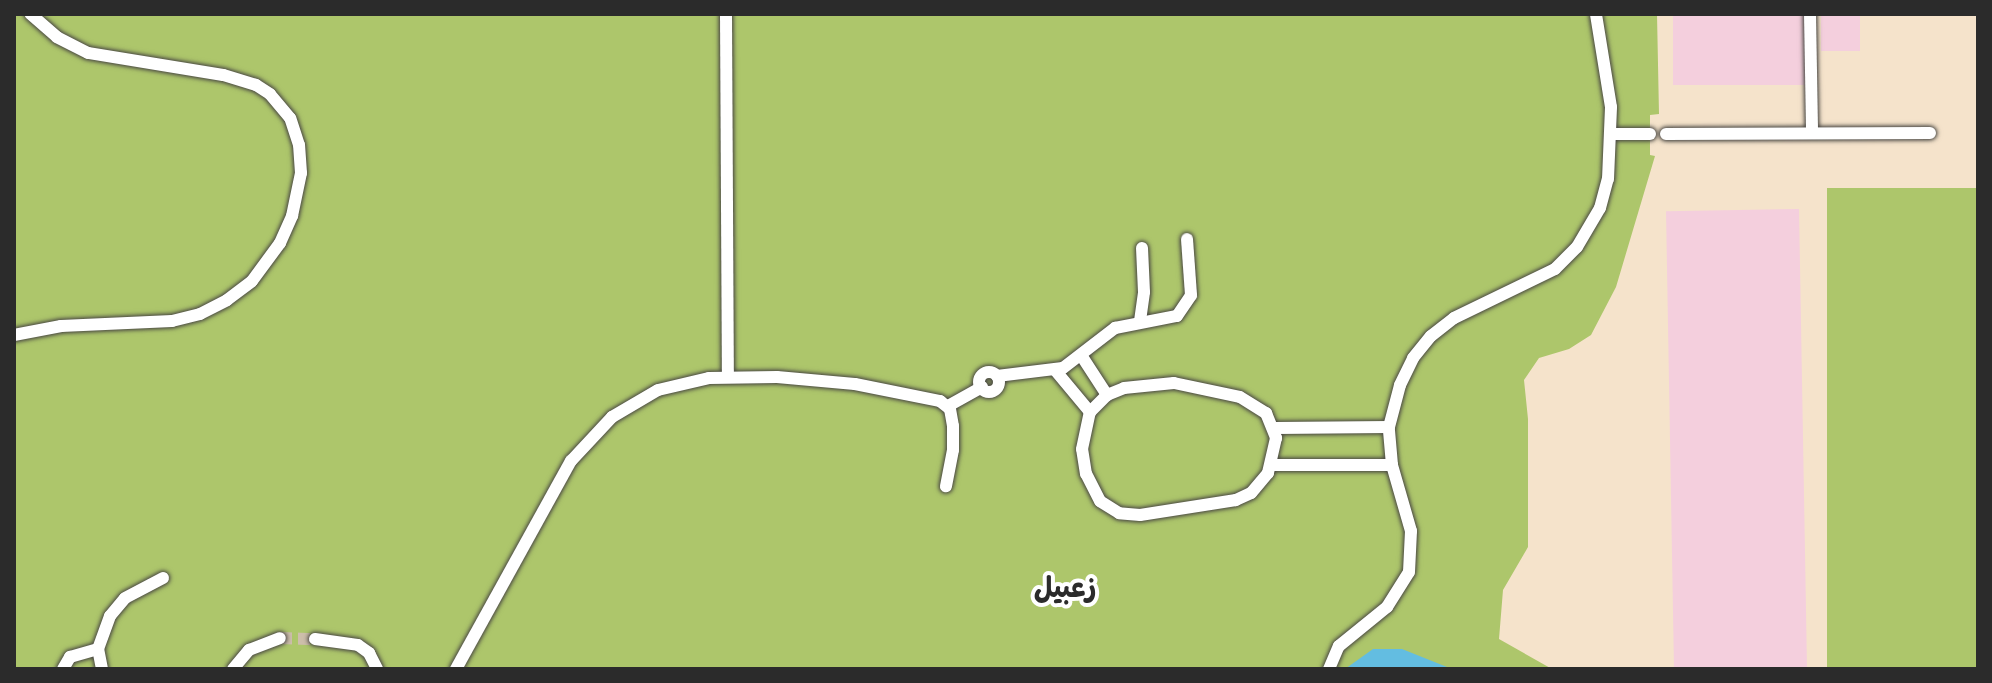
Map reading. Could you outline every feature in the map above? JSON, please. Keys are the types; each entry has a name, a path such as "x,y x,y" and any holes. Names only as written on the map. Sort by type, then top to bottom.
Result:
{"street":[{"path":"14,335 61,326 172,321 200,314 227,300 257,275 280,243 292,216 301,173 299,145 290,118 270,94 256,85 223,75 88,53 57,37 31,14"},
{"path":"726,14 728,377"},
{"path":"1329,669 1339,646 1387,607 1409,572 1411,531 1392,465 1389,427 1406,371 1431,336 1466,310 1542,278 1577,247 1605,193 1610,134 1609,79 1596,14"},
{"path":"1810,14 1812,133"},
{"path":"1666,134 1930,133"},
{"path":"1610,134 1650,134"},
{"path":"948,406 982,387 989,391 997,388 997,376 1055,370 1081,355 1103,334 1140,321 1170,320 1189,303 1191,287 1187,239"},
{"path":"1140,321 1144,292 1142,248"},
{"path":"1081,355 1107,395"},
{"path":"1055,370 1090,412"},
{"path":"456,669 564,474 590,437 627,407 658,390 692,380 728,377 842,382 936,400 948,406 952,414 954,438 946,486"},
{"path":"1157,382 1202,388 1250,402 1266,413 1275,428 1271,465 1258,487 1236,500 1140,515 1119,513 1100,501 1086,474 1082,449 1090,412 1107,395 1132,386 1157,382"},
{"path":"1275,428 1389,427"},
{"path":"1271,465 1392,465"},
{"path":"102,669 98,649 104,626 117,606 135,591 163,578"},
{"path":"233,669 258,644 280,638"},
{"path":"315,639 358,645 369,653 377,669"},
{"path":"63,669 70,657 98,649"}],"shaded area":[{"path":"1673,14 1805,14 1805,85 1673,85"},
{"path":"1821,14 1860,14 1860,51 1821,51"},
{"path":"1799,209 1807,669 1674,669 1666,211"}],"green space":[{"path":"14,14 1657,14 1659,114 1650,115 1650,155 1655,156 1616,287 1591,335 1569,349 1539,358 1524,380 1528,419 1528,547 1503,590 1499,639 1552,669 14,669"},
{"path":"1827,188 1978,188 1978,669 1827,669"}],"water":[{"path":"1373,649 1402,649 1452,669 1345,669"}],"tunnel":[{"path":"280,638 315,639"}],"district":[{"name":"زعبيل","path":"1065,590"}]}
